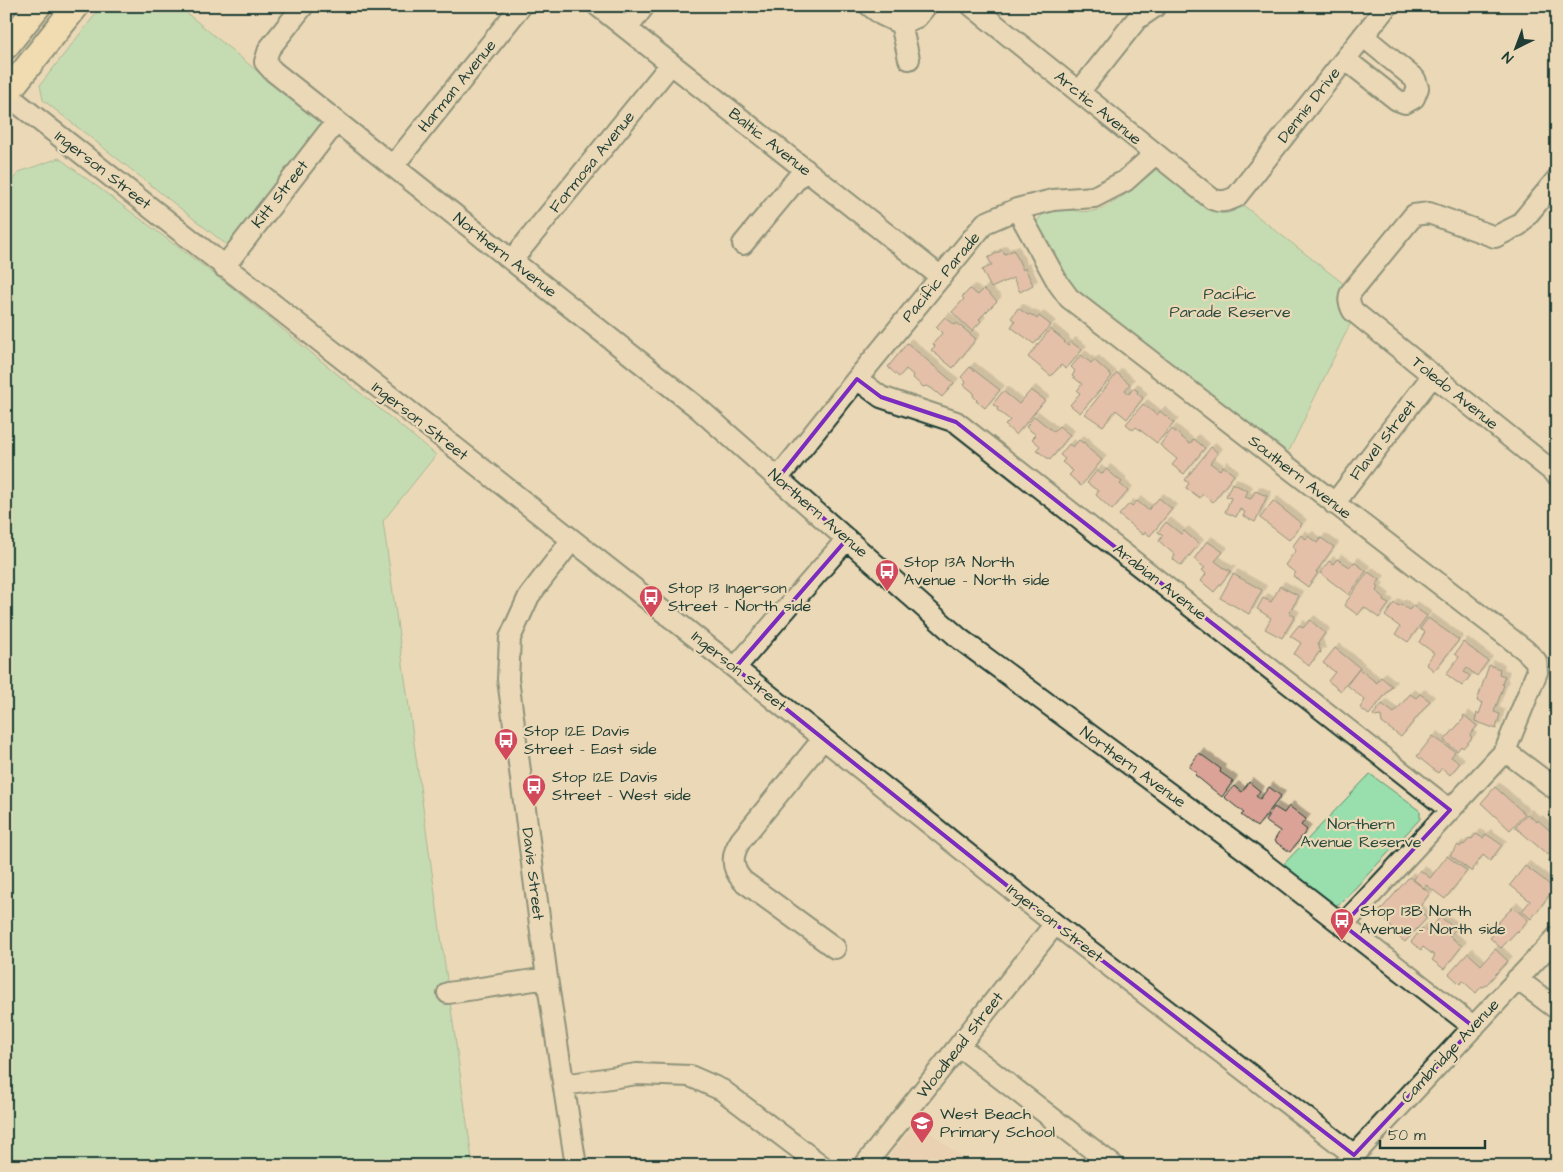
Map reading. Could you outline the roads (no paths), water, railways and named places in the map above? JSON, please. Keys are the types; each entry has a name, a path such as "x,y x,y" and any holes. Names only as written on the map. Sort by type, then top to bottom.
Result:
{"main road":[{"path":"6,46 38,6"},
{"path":"6,94 76,6"}],"street":[{"name":"Northern Avenue","path":"303,6 269,48 265,62 273,71 698,408 960,639 1259,860 1474,1027"},
{"name":"Harman Avenue","path":"393,166 521,6"},
{"name":"Baltic Avenue","path":"598,6 941,277"},
{"path":"627,29 644,6"},
{"path":"870,6 882,16 901,24 917,18 926,6"},
{"name":"Arctic Avenue","path":"972,6 1212,199 1221,202 1228,201"},
{"path":"1078,92 1137,19 1156,6"},
{"name":"Dennis Drive","path":"1228,201 1236,197 1387,6"},
{"path":"901,24 910,59"},
{"path":"1345,59 1397,100 1406,103 1414,98 1418,88 1415,79 1363,36"},
{"name":"Formosa Avenue","path":"512,260 671,64"},
{"name":"Ingerson Street","path":"6,94 735,668 1349,1160"},
{"name":"Kitt Street","path":"224,267 336,122"},
{"name":"Pacific Parade","path":"778,478 856,379 986,223 1017,209 1053,200 1094,198 1125,182 1155,154"},
{"path":"743,244 805,169"},
{"name":"Toledo Avenue","path":"1557,179 1518,225 1495,238 1429,213 1414,215 1349,297 1349,303 1353,311 1557,475"},
{"name":"Southern Avenue","path":"1017,209 1068,298 1525,650 1536,661 1537,672 1505,751"},
{"name":"Flavel Street","path":"1334,504 1433,375"},
{"name":"Arabian Avenue","path":"856,379 881,397 956,422 1450,810"},
{"path":"735,668 847,539"},
{"name":"Davis Street","path":"572,540 529,596 510,638 508,679 546,978 576,1166"},
{"path":"823,739 741,840 733,856 735,870 744,881 835,948"},
{"path":"1343,924 1505,751 1557,790"},
{"name":"Woodhead Street","path":"864,1166 1055,924"},
{"name":"Cambridge Avenue","path":"1349,1160 1557,937"},
{"path":"448,993 546,978"},
{"path":"1517,979 1557,1009"},
{"path":"960,1046 1114,1166"},
{"path":"564,1085 637,1074 690,1076 722,1090 822,1166"}],"place":[{"name":"Stop 13A North Avenue - North side","path":"887,592"},
{"name":"Stop 13 Ingerson Street - North side","path":"651,618"},
{"name":"Stop 12E Davis Street - East side","path":"506,761"},
{"name":"Stop 12E Davis Street - West side","path":"534,807"},
{"name":"Stop 13B North Avenue - North side","path":"1342,941"},
{"name":"West Beach Primary School","path":"922,1144"}],"park label":[{"name":"Pacific Parade Reserve","path":"1230,303"},
{"name":"Northern Avenue Reserve","path":"1361,833"}]}
